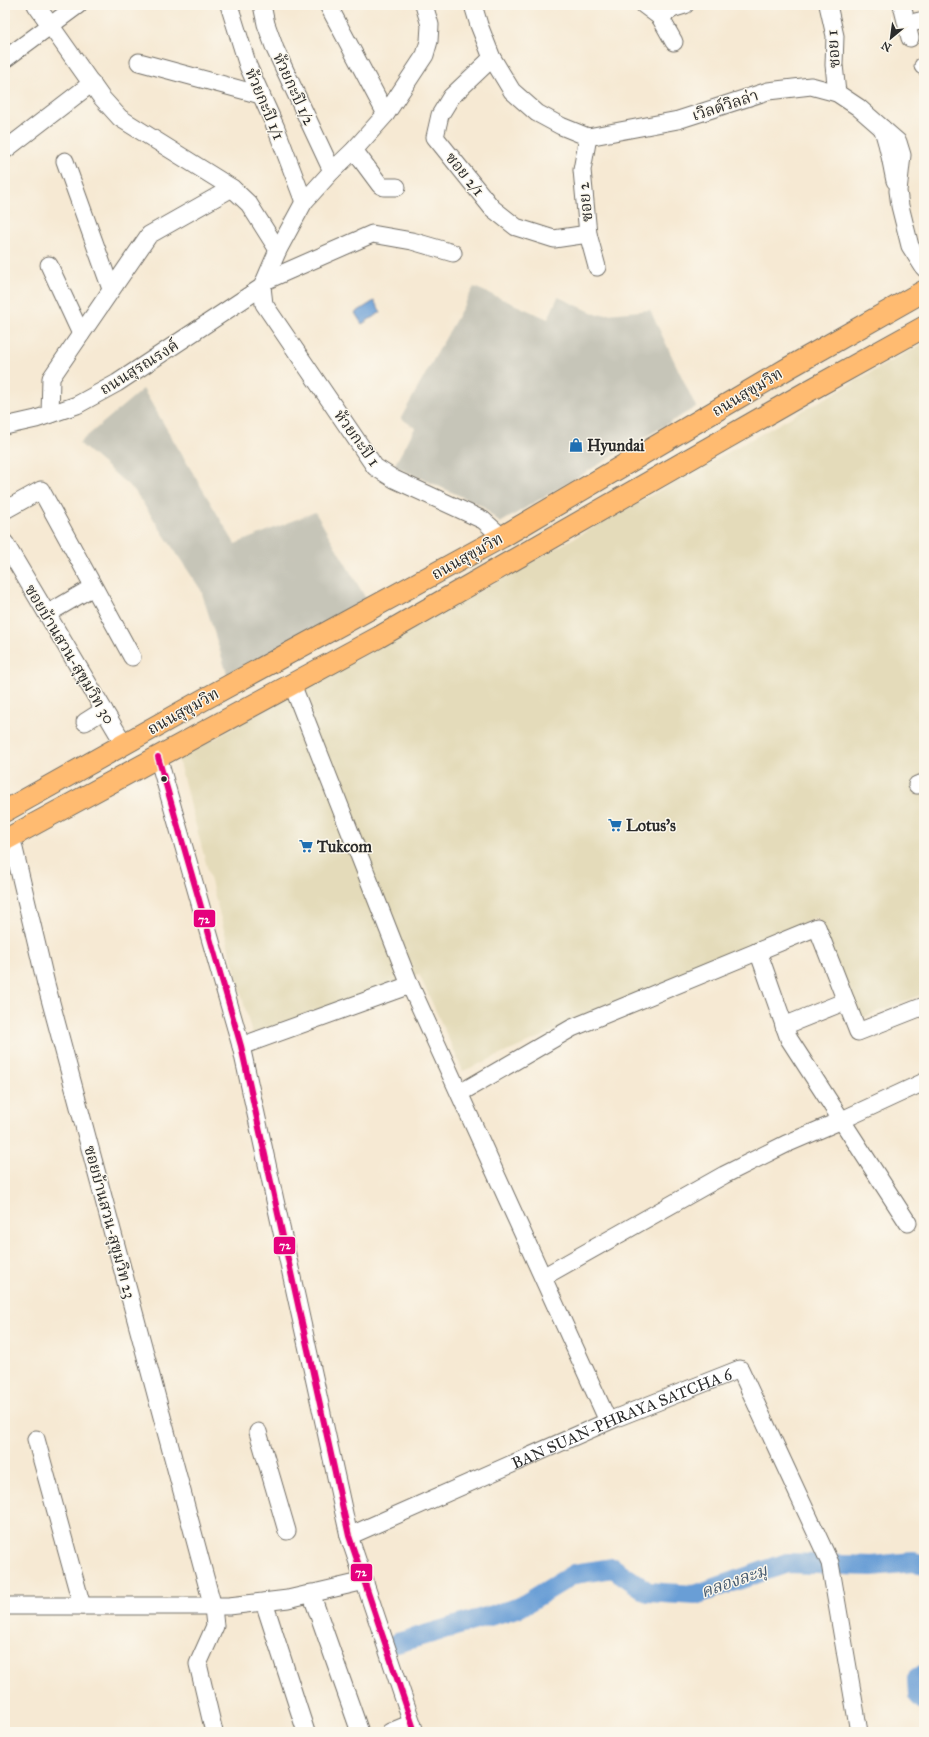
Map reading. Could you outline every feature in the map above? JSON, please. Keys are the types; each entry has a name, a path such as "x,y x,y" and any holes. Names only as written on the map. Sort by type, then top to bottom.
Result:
{"main road":[{"name":"ถนนสุขุมวิท","path":"5,811 124,744 502,537 790,367 924,291"},
{"name":"ถนนสุขุมวิท","path":"8,838 379,637 805,393 924,327"}],"street":[{"path":"36,5 92,83 120,118 232,188 249,204 278,250"},
{"path":"5,59 78,5"},
{"name":"ห้วยกะปิ 1/1","path":"229,5 248,66 304,202"},
{"name":"ห้วยกะปิ 1/2","path":"262,5 266,24 275,49 332,171"},
{"path":"328,5 386,114"},
{"path":"264,284 278,250 304,202 386,114 425,55 430,41 430,25 424,5"},
{"path":"473,5 492,58 512,91 537,114 588,137"},
{"path":"644,5 660,17 674,42"},
{"path":"660,17 672,9 685,5"},
{"name":"ซอย 1","path":"828,5 834,36 834,65 837,93"},
{"path":"902,5 909,31 924,20"},
{"name":"ซอย 2/1","path":"492,58 451,97 440,115 435,137 492,208 516,227 554,239 588,234"},
{"path":"139,62 261,95"},
{"path":"5,150 92,83"},
{"name":"เวิลด์วิลล่า","path":"588,137 678,120 768,91 811,86 837,93 858,106 881,126 888,143 888,155 898,191 900,206 910,246 924,268"},
{"name":"ซอย 2","path":"588,137 582,170 588,234 597,266"},
{"path":"354,150 380,185 384,187 397,187"},
{"path":"65,161 111,290"},
{"path":"50,414 51,378 149,234 232,188"},
{"name":"ถนนสุรณรงค์","path":"6,422 50,414 77,405 117,383 264,284 372,234 412,241 453,253"},
{"path":"49,265 81,334"},
{"name":"ห้วยกะปิ 1","path":"264,284 264,304 375,467 394,479 483,520 502,537"},
{"path":"5,510 41,490 132,657"},
{"name":"ซอยบ้านสวน-สุขุมวิท 30","path":"5,543 124,744"},
{"path":"47,614 93,587"},
{"path":"292,684 410,985 608,1421"},
{"path":"85,722 104,710"},
{"path":"158,757 241,1046 349,1536 414,1728 390,1732"},
{"name":"ซอยบ้านสวน-สุขุมวิท 23","path":"8,838 213,1606 215,1626 198,1664 214,1732"},
{"path":"460,1093 572,1028 817,927 858,1032 924,1006"},
{"path":"758,951 789,1039 908,1223"},
{"path":"241,1046 410,985"},
{"path":"784,1026 846,1001"},
{"path":"543,1277 724,1175 786,1144 924,1082"},
{"name":"BAN SUAN-PHRAYA SATCHA 6","path":"349,1536 608,1421 740,1369 830,1564 859,1732"},
{"path":"258,1432 287,1531"},
{"path":"36,1439 82,1606"},
{"path":"5,1606 213,1606 264,1602 364,1581"},
{"path":"311,1593 360,1732"},
{"path":"264,1602 306,1732"}],"shaded area":[{"path":"474,287 548,319 558,297 598,315 650,310 696,407 500,523 482,506 394,466 415,428 401,418"},
{"path":"924,343 924,994 858,1019 817,917 463,1071 419,974 252,1034 178,759"},
{"path":"143,389 235,544 315,512 368,602 228,677 201,590 134,490 79,443"}],"water":[{"path":"374,301 381,312 362,324 355,313"}],"waterway":[{"name":"คลองละมุ","path":"397,1643 520,1607 574,1574 613,1568 648,1592 695,1595 787,1563 872,1566 913,1562 924,1565"},
{"name":"คลองละมุ","path":"924,1674 917,1679 918,1695 924,1701"}],"transit line":[{"name":"72","path":"158,757 241,1046 349,1536 415,1732"}],"place":[{"name":"Hyundai","path":"576,445"},
{"name":"Lotus's","path":"615,825"},
{"name":"Tukcom","path":"306,846"}]}
